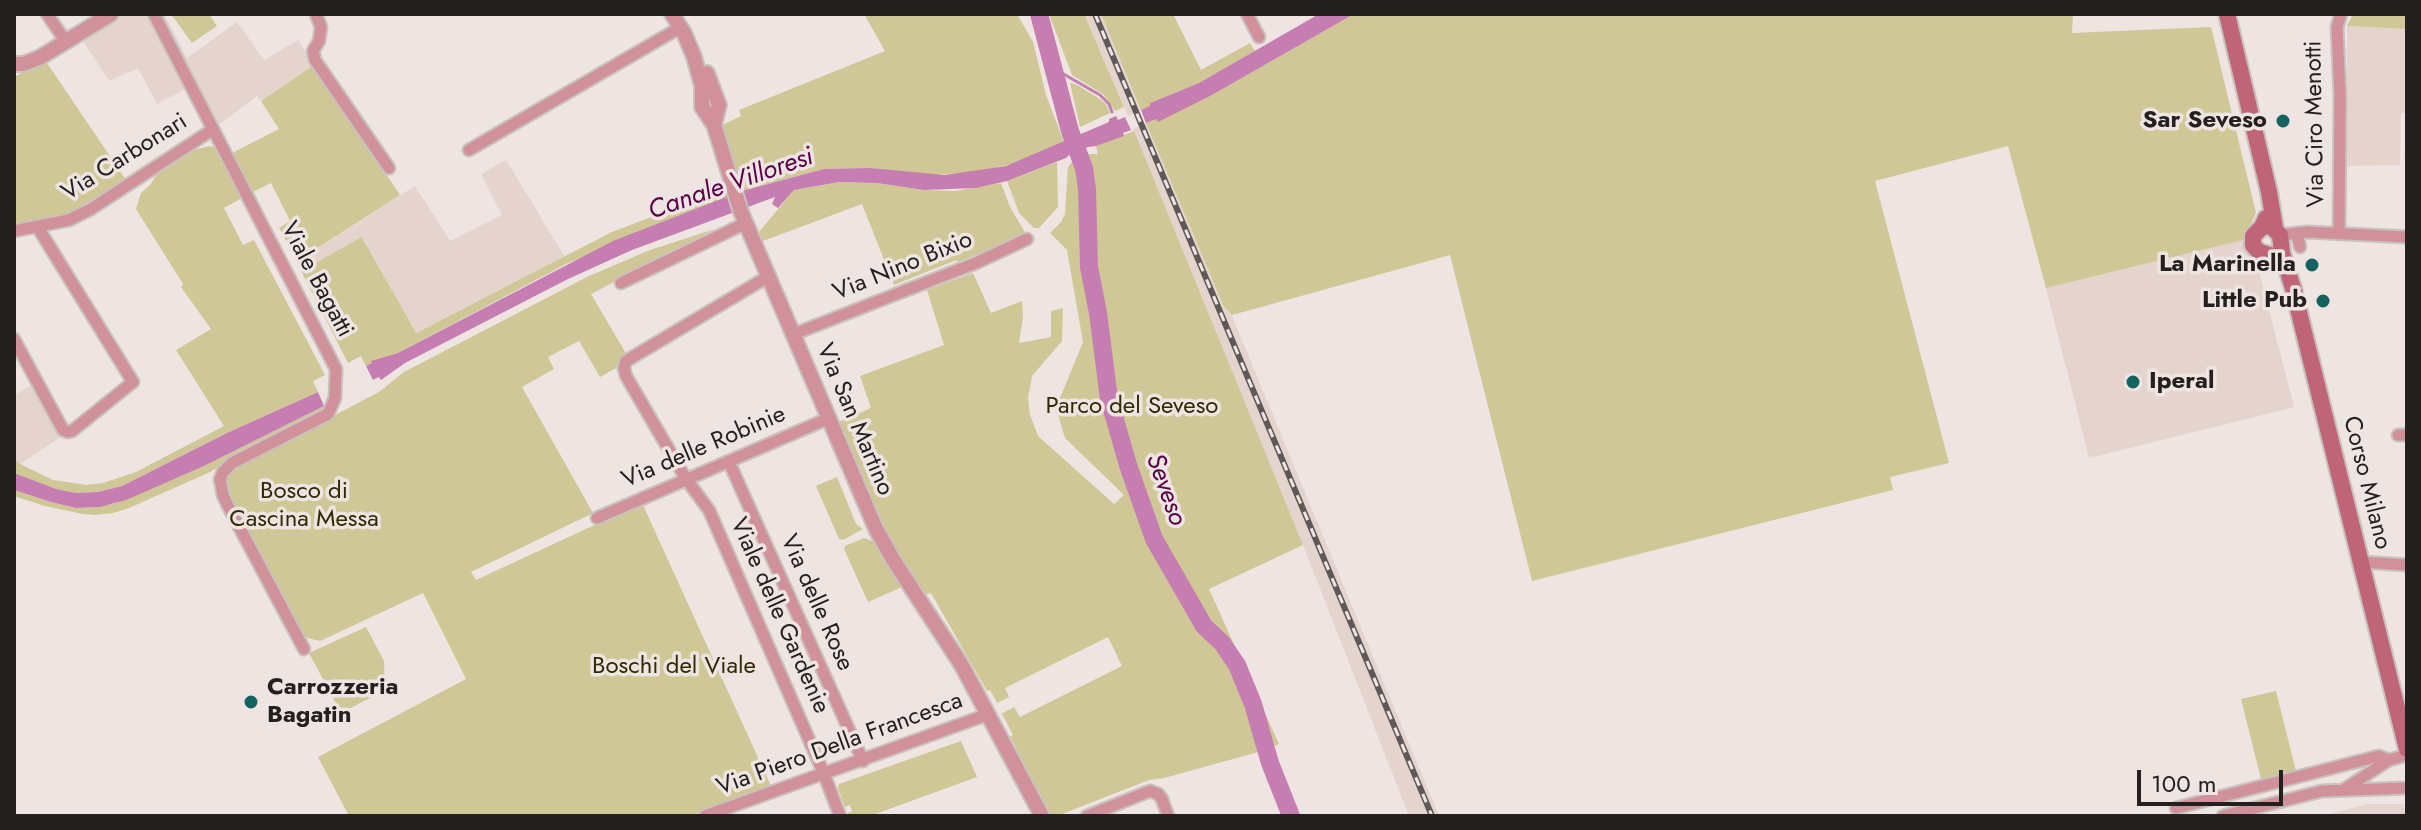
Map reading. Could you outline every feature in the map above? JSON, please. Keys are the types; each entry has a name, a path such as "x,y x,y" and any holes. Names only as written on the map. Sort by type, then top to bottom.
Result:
{"main road":[{"path":"2227,14 2277,237"},
{"name":"Corso Milano","path":"2277,237 2281,263 2289,275 2407,752"}],"street":[{"path":"47,14 66,42"},
{"path":"17,67 111,14"},
{"name":"Viale Bagatti","path":"154,14 336,369 335,398 328,414 232,463 220,479 227,504 304,649"},
{"path":"316,14 321,27 319,41 313,51 315,60 389,168"},
{"path":"1247,14 1259,37"},
{"name":"Via Ciro Menotti","path":"2339,234 2337,27 2341,14"},
{"path":"469,150 678,18"},
{"name":"Via San Martino","path":"678,18 695,38 718,102 714,125 744,217 827,419 880,537 942,633 989,714 1042,816"},
{"name":"Via Carbonari","path":"14,231 62,223 91,209 212,130"},
{"path":"621,283 744,217"},
{"path":"14,339 63,430 72,431 133,382 37,226"},
{"path":"2277,237 2339,234 2407,237"},
{"path":"2277,237 2300,247"},
{"name":"Via Nino Bixio","path":"794,334 976,263 1027,239"},
{"name":"Viale delle Gardenie","path":"769,276 626,361 624,368 686,479 709,510 840,816"},
{"name":"Via delle Robinie","path":"597,518 827,419"},
{"name":"Via delle Rose","path":"729,462 863,761"},
{"path":"2361,562 2407,565"},
{"name":"Via Piero Della Francesca","path":"705,816 989,714"},
{"path":"2343,791 2389,760 2407,752"},
{"path":"2176,808 2379,756 2389,760"},
{"path":"2223,816 2322,791 2407,788"},
{"path":"1087,816 1144,792 1158,794 1168,816"}],"shaded area":[{"path":"114,14 164,14 187,58 237,22 264,60 298,40 314,65 261,101 257,96 212,130 190,87 157,104 138,68 109,81 79,35"},
{"path":"1084,14 1101,14 1141,110 1128,116"},
{"path":"1319,14 1354,14 1212,95 1158,122 1156,119 1146,123 1141,110 1150,103 1199,83"},
{"path":"2347,26 2407,29 2407,113 2401,113 2400,165 2347,166"},
{"path":"1116,116 1118,120 1125,117 1131,130 1123,133 1124,136 1088,147 1007,181 976,188 924,190 877,183 839,182 794,190 778,208 772,204 775,197 632,250 568,279 405,363 381,380 379,377 373,380 366,366 371,361 398,353 613,241 742,191 824,169 870,168 945,175 1006,166 1109,122"},
{"path":"1146,123 1224,307 1232,316 1439,816 1409,816 1303,545 1133,129"},
{"path":"506,160 565,257 415,333 363,237 312,265 307,255 415,186 450,241 502,215 481,174"},
{"path":"2243,240 2259,271 2294,407 2089,458 2046,288"},
{"path":"36,383 64,435 20,464 14,458 14,395"},
{"path":"318,392 324,406 204,466 126,500 100,507 76,508 14,490 14,473 76,493 122,486"},
{"path":"2368,804 2403,804 2406,816 2322,816"}],"green space":[{"path":"171,14 209,14 217,26 192,43"},
{"path":"864,14 1017,14 1033,42 1046,95 1064,142 1021,162 971,173 927,175 870,168 824,169 742,191 720,130 722,125 741,116 739,110 885,51"},
{"path":"1049,14 1084,14 1124,107 1115,111 1103,94 1072,75"},
{"path":"1101,14 1173,14 1201,70 1250,43 1255,51 1199,83 1150,103 1151,106 1141,110"},
{"path":"1354,14 2073,14 2072,33 2211,27 2256,213 2243,240 2046,288 2008,146 1875,181 1949,463 1890,477 1893,490 1532,581 1450,255 1232,315 1224,307 1146,123 1212,95"},
{"path":"2353,14 2407,14 2407,29 2347,26"},
{"path":"45,60 126,180 81,208 14,226 14,77"},
{"path":"314,65 400,195 298,263 279,228 290,221 271,183 251,193 230,154 279,129 261,101"},
{"path":"1070,83 1097,97 1106,104 1110,113 1080,127"},
{"name":"Parco del Seveso","path":"1134,131 1303,545 1209,589 1279,744 1149,780 1051,816 1010,736 1013,735 1002,714 999,715 1014,707 1020,717 1122,666 1108,637 1005,688 1009,697 997,703 990,690 987,691 931,593 924,595 887,536 836,423 871,408 860,376 944,345 927,290 973,273 991,313 1022,301 1019,343 1051,337 1051,311 1063,308 1062,341 1032,376 1028,398 1030,415 1038,436 1114,504 1124,495 1065,438 1056,408 1083,342 1067,250 1050,233 1065,214 1068,167 1072,162 1098,154 1096,146"},
{"path":"209,146 216,148 242,198 224,208 243,245 254,240 325,375 313,381 318,392 122,486 76,493 14,473 14,458 53,480 87,485 103,483 136,472 224,426 176,350 211,329 181,287 183,284 136,209 141,193 156,175 194,150"},
{"path":"1057,162 1058,207 1039,228 1034,228 1019,213 1007,181"},
{"path":"839,182 955,191 1001,183 1010,207 1026,234 894,285 862,204 763,241 759,232 794,190"},
{"path":"729,187 732,196 566,264 398,353 366,366 361,356 348,363 301,271 362,237 416,333 612,232"},
{"path":"715,229 591,294 627,355 616,368 600,377 579,341 548,357 554,369 522,387 593,513 471,572 476,580 642,503 771,786 690,816 349,816 318,757 466,679 423,593 320,641 300,632 225,488 228,471 379,392 404,372 589,276 650,250"},
{"path":"324,406 326,409 208,473 113,513 83,514 14,496 14,490 76,508 113,504 204,466"},
{"path":"837,477 856,524 863,529 843,540 839,539 816,486"},
{"path":"864,538 873,541 902,587 868,602 844,549"},
{"path":"366,627 384,661 385,690 341,713 309,653"},
{"path":"2276,691 2296,771 2261,779 2241,699"},
{"path":"961,741 977,777 870,816 849,816 848,813 852,811 850,805 845,807 839,784"}],"waterway":[{"name":"Seveso","path":"1039,14 1070,131 1084,168 1089,267 1109,399 1128,465 1154,539 1204,626 1222,643 1237,665 1291,816"},
{"path":"1053,68 1100,95 1112,112"}],"railway":[{"path":"1095,14 1432,816"}],"place":[{"name":"Sar Seveso","path":"2283,121"},
{"name":"La Marinella","path":"2312,265"},
{"name":"Little Pub","path":"2323,301"},
{"name":"Iperal","path":"2133,382"},
{"name":"Carrozzeria Bagatin","path":"251,702"}],"water label":[{"name":"Canale Villoresi","path":"731,185"}],"park label":[{"name":"Bosco di Cascina Messa","path":"304,506"},
{"name":"Boschi del Viale","path":"674,667"}]}
